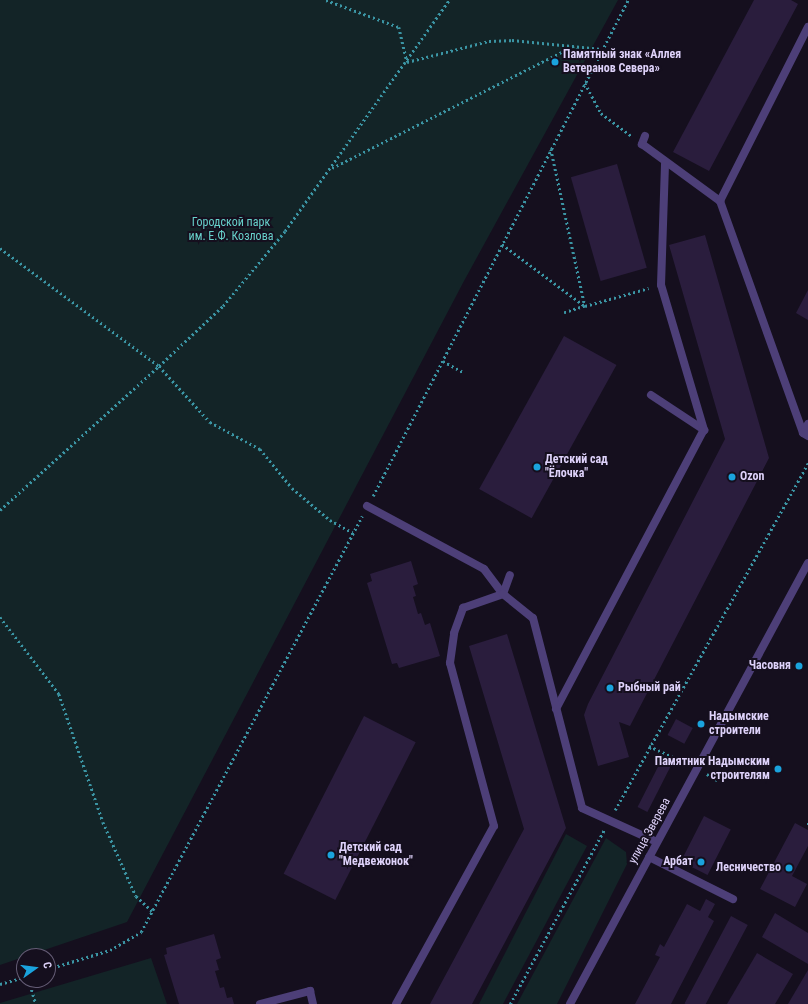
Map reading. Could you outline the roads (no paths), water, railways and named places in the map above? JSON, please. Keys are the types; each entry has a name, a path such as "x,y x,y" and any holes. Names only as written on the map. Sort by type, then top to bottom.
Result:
{"street":[{"path":"720,201 808,27"},
{"path":"643,140 665,162 720,201 805,435"},
{"path":"556,709 704,430 661,285 665,162"},
{"path":"651,394 704,430"},
{"path":"805,435 808,424"},
{"path":"368,506 484,569 503,594 533,618 582,808 657,842"},
{"name":"улица Зверева","path":"570,1004 808,563"},
{"path":"503,594 510,575"},
{"path":"396,1004 494,826 450,663 454,633 463,608 503,594"},
{"path":"649,857 733,899"},
{"path":"260,1004 310,991 313,1004"}],"place":[{"name":"Памятный знак «Аллея Ветеранов Севера»","path":"555,62"},
{"name":"Детский сад \"Ёлочка\"","path":"537,467"},
{"name":"Ozon","path":"732,477"},
{"name":"Часовня","path":"799,666"},
{"name":"Рыбный рай","path":"610,688"},
{"name":"Надымские строители","path":"701,724"},
{"name":"Памятник Надымским строителям","path":"778,769"},
{"name":"Детский сад \"Медвежонок\"","path":"331,855"},
{"name":"Арбат","path":"701,862"},
{"name":"Лесничество","path":"789,868"}],"park label":[{"name":"Городской парк им. Е.Ф. Козлова","path":"231,230"}]}
